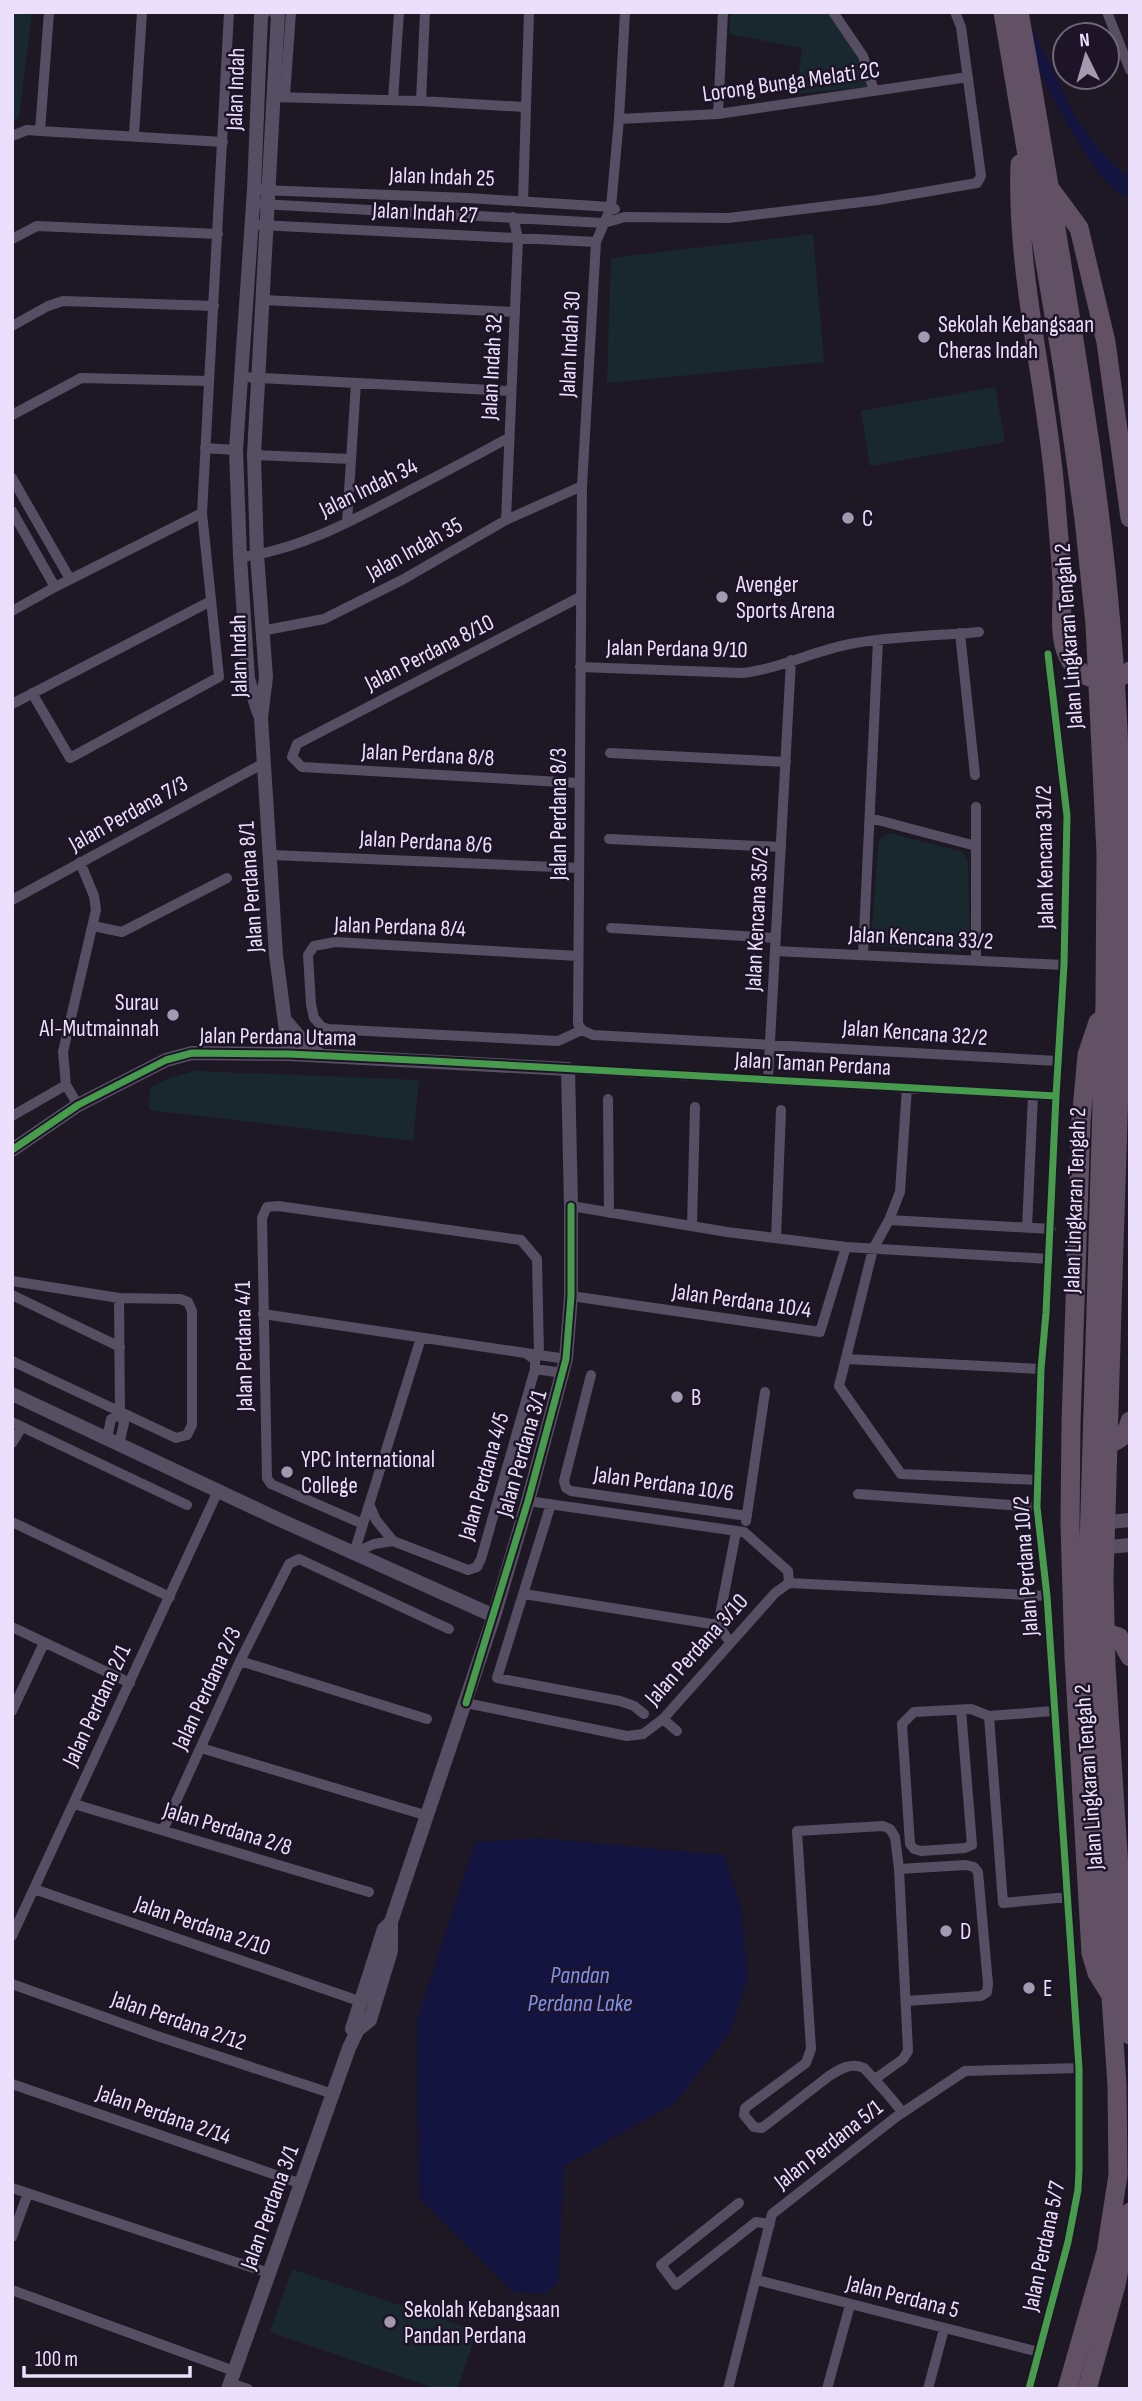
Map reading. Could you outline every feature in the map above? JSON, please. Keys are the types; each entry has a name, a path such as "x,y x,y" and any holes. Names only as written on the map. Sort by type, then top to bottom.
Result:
{"highway":[{"name":"Jalan Lingkaran Tengah 2","path":"1003,12 1024,83 1049,186 1101,521 1112,626 1123,856 1119,1003 1105,1276 1105,1792 1118,2175 1106,2252 1068,2389"},
{"name":"Jalan Lingkaran Tengah 2","path":"1019,12 1024,83 1021,117 1084,519 1093,611 1106,853 1119,1003"},
{"path":"1021,117 1019,194 1027,292 1053,456 1062,583 1062,631 1067,654 1079,672 1105,681 1123,677 1130,671"},
{"path":"1049,186 1079,228 1106,342 1130,518"},
{"path":"1111,1994 1097,1973 1091,1953 1074,1657 1070,1525 1081,1121 1087,1055 1119,1003"},
{"path":"1071,1423 1082,1438 1102,1444 1119,1440 1128,1430 1130,1421"},
{"path":"1074,1657 1085,1639 1093,1633 1103,1632 1119,1637 1130,1657"},
{"name":"Jalan Lingkaran Tengah 2","path":"1105,1792 1130,2035"},
{"path":"1091,2382 1116,2285 1130,2212"}],"street":[{"path":"40,131 49,12"},
{"path":"134,135 142,12"},
{"name":"Jalan Indah","path":"32,693 71,758 219,677 202,513 229,12"},
{"name":"Jalan Indah","path":"261,718 248,678 236,450 263,12"},
{"name":"Jalan Indah","path":"261,718 266,677 261,631 254,455 267,225 279,97 276,12"},
{"path":"291,12 279,97 524,107"},
{"path":"393,100 399,12"},
{"path":"421,101 425,12"},
{"path":"523,201 528,12"},
{"name":"Jalan Indah 30","path":"582,486 596,242 611,207 625,12"},
{"path":"718,114 723,12"},
{"path":"833,12 863,56 874,91"},
{"path":"955,12 961,27 968,76"},
{"path":"1107,12 1128,62"},
{"name":"Jalan Indah 25","path":"269,197 604,223 625,217 728,218 878,200 977,183 981,176 968,76"},
{"name":"Lorong Bunga Melati 2C","path":"619,119 718,114 968,76"},
{"path":"12,136 27,130 223,142"},
{"name":"Jalan Indah 25","path":"253,197 523,201 611,207"},
{"path":"611,207 625,217"},
{"name":"Jalan Indah 32","path":"506,520 518,238 513,218"},
{"name":"Jalan Indah 27","path":"251,225 596,242"},
{"path":"12,239 37,226 218,234"},
{"path":"262,300 514,312"},
{"path":"12,326 55,303 63,302 214,306"},
{"path":"242,377 511,391"},
{"path":"12,415 81,378 209,381"},
{"path":"347,522 356,383"},
{"name":"Jalan Indah 34","path":"240,557 257,555 303,541 347,522 508,439"},
{"path":"205,448 236,450"},
{"path":"254,455 351,459"},
{"path":"12,478 70,579"},
{"path":"580,597 582,486"},
{"name":"Jalan Indah 35","path":"261,631 324,619 402,580 506,520 582,486"},
{"path":"12,512 55,587"},
{"path":"12,611 202,513"},
{"name":"Jalan Perdana 8/3","path":"580,597 578,1024 582,1030"},
{"name":"Jalan Perdana 8/10","path":"297,744 580,597"},
{"path":"12,704 211,600"},
{"name":"Jalan Perdana 9/10","path":"580,667 742,673 765,671 829,649 878,640 979,632"},
{"path":"960,634 975,775"},
{"path":"863,955 878,640"},
{"name":"Jalan Kencana 31/2","path":"1048,654 1067,816 1064,965 1058,1061"},
{"name":"Jalan Kencana 35/2","path":"768,1078 791,660"},
{"name":"Jalan Perdana 8/1","path":"261,718 276,955 289,1054"},
{"name":"Jalan Perdana 8/8","path":"297,744 292,757 302,768 579,783"},
{"path":"610,753 786,762"},
{"name":"Jalan Perdana 7/3","path":"12,900 264,762"},
{"path":"976,807 976,961"},
{"path":"870,818 976,846"},
{"path":"609,839 781,847"},
{"name":"Jalan Perdana 8/6","path":"271,855 579,868"},
{"path":"78,1105 66,1085 63,1052 96,910 94,896 80,862"},
{"path":"93,926 122,932 227,878"},
{"path":"611,928 776,938"},
{"name":"Jalan Perdana 8/4","path":"578,956 335,942 314,946 308,955 314,1018 322,1027 329,1029 558,1041 582,1030"},
{"name":"Jalan Kencana 33/2","path":"775,951 1064,965"},
{"path":"285,1019 306,1045 321,1055"},
{"name":"Jalan Kencana 32/2","path":"582,1030 593,1035 1058,1061"},
{"name":"Jalan Perdana Utama","path":"12,1150 78,1105 166,1060 192,1053 321,1055 568,1069"},
{"name":"Jalan Perdana 10/2","path":"1058,1061 1051,1229 1041,1369 1038,1507 1047,1596 1079,2068"},
{"name":"Jalan Taman Perdana","path":"568,1069 1056,1096"},
{"name":"Jalan Perdana 3/1","path":"230,2381 352,2041 360,2028 370,2020 391,1951 391,1927 494,1616 565,1366 571,1296 572,1206 568,1069"},
{"path":"12,1116 66,1085"},
{"path":"907,1087 900,1192 873,1249 839,1385 901,1474 1038,1480"},
{"path":"1027,1228 1033,1095"},
{"path":"608,1099 609,1213"},
{"path":"692,1226 695,1107"},
{"path":"776,1238 781,1110"},
{"name":"Jalan Perdana 4/1","path":"363,1524 271,1484 265,1471 262,1218 267,1207 278,1206 521,1240 537,1259 533,1354"},
{"path":"572,1206 846,1247 1049,1259"},
{"path":"889,1220 1051,1229"},
{"name":"Jalan Perdana 10/4","path":"571,1296 820,1332 846,1247"},
{"path":"12,1281 119,1298 180,1299 188,1302 192,1311 192,1425 187,1435 176,1438 12,1361"},
{"path":"12,1295 120,1347"},
{"path":"113,1442 124,1423 120,1414 119,1298"},
{"path":"264,1314 533,1354 565,1366"},
{"path":"354,1553 421,1338"},
{"path":"533,1354 535,1368 565,1366"},
{"path":"846,1359 1041,1369"},
{"name":"Jalan Perdana 4/5","path":"393,1541 468,1570 477,1567 535,1368"},
{"name":"Jalan Perdana 10/6","path":"591,1375 564,1482 566,1488 571,1491 747,1516"},
{"name":"Jalan Perdana 10/6","path":"718,1625 740,1532 747,1516 765,1392"},
{"path":"12,1394 494,1616"},
{"path":"12,1443 17,1425 187,1505"},
{"name":"Jalan Perdana 2/1","path":"12,1936 218,1491"},
{"path":"858,1494 1038,1507"},
{"path":"528,1501 740,1532 788,1571 789,1583 1047,1596"},
{"path":"369,1504 376,1520 393,1541"},
{"path":"551,1504 497,1678 620,1700 644,1714"},
{"path":"1070,1525 1130,1520"},
{"path":"12,1522 170,1597"},
{"path":"354,1553 374,1544 393,1541"},
{"path":"1070,1550 1130,1545"},
{"name":"Jalan Perdana 2/3","path":"163,1830 240,1661 289,1564 299,1559 449,1629"},
{"name":"Jalan Perdana 3/10","path":"466,1703 627,1736 643,1734 663,1719 775,1592 789,1583"},
{"path":"524,1594 718,1625 730,1642"},
{"path":"12,1627 130,1683"},
{"path":"12,1711 16,1695 44,1643"},
{"path":"240,1661 427,1719"},
{"path":"961,1710 972,1845 965,1848 921,1851 911,1848 902,1724 914,1712 971,1709 989,1716 1053,1712"},
{"path":"989,1716 1003,1903 1068,1897"},
{"path":"663,1719 677,1731"},
{"path":"201,1748 428,1816"},
{"name":"Jalan Perdana 2/8","path":"74,1804 369,1892"},
{"path":"875,2079 903,2059 908,2051 895,1837 890,1829 883,1826 797,1831 811,2049 806,2063 745,2108 744,2115 754,2127 762,2128 840,2068 859,2066 875,2079 883,2091 883,2097 899,2114"},
{"path":"899,1869 966,1865 974,1867 978,1872 988,1984 987,1992 981,1996 906,2001"},
{"name":"Jalan Perdana 2/10","path":"34,1889 359,2001"},
{"name":"Jalan Perdana 3/1","path":"352,2041 352,2026 359,2001 384,1929 391,1927"},
{"name":"Jalan Perdana 2/12","path":"12,1984 157,2036 333,2094"},
{"name":"Jalan Perdana 5/1","path":"728,2389 772,2214 899,2114 965,2071 1079,2068"},
{"name":"Jalan Perdana 5/7","path":"1029,2389 1068,2242 1078,2190 1079,2068"},
{"name":"Jalan Perdana 2/14","path":"12,2084 302,2184"},
{"path":"12,2188 269,2273"},
{"path":"12,2237 28,2193"},
{"path":"739,2203 661,2265 676,2285 756,2222 770,2224"},
{"path":"749,2228 755,2235 766,2238"},
{"name":"Jalan Perdana 5","path":"757,2280 1039,2352"},
{"path":"12,2290 248,2389"},
{"path":"827,2389 850,2305"},
{"path":"928,2389 944,2329"}],"shaded area":[{"path":"12,12 32,12 19,118 12,121"},
{"path":"731,12 827,12 860,56 869,87 796,94 802,48 729,34"},
{"path":"813,234 824,362 607,383 611,258"},
{"path":"995,387 1005,442 870,466 861,411"},
{"path":"889,833 963,852 968,863 970,943 959,951 879,946 871,938 879,840"},
{"path":"195,1071 419,1080 413,1141 149,1110 150,1088 170,1078"},
{"path":"292,2269 477,2331 457,2389 437,2389 270,2332"}],"water":[{"path":"1012,12 1024,12 1051,67 1051,91 1063,91 1075,116 1096,146 1120,171 1125,174 1130,172 1130,198 1115,190 1098,171 1047,85"},
{"name":"Pandan Perdana Lake","path":"540,1838 724,1855 741,1908 748,1979 729,2034 675,2103 564,2166 558,2282 545,2294 513,2292 419,2197 417,2021 475,1842"}],"cycle path":[{"path":"1029,2389 1068,2242 1079,2170 1079,2068 1047,1596 1037,1507 1041,1369 1064,965 1067,816 1048,654"},
{"path":"12,1150 78,1105 166,1060 192,1053 289,1054 433,1061 1056,1096"},
{"path":"466,1703 528,1501 566,1359 571,1296 571,1206"}],"place":[{"name":"Sekolah Kebangsaan Cheras Indah","path":"924,337"},
{"name":"C","path":"848,518"},
{"name":"Avenger Sports Arena","path":"722,597"},
{"name":"Surau Al-Mutmainnah","path":"173,1015"},
{"name":"B","path":"677,1397"},
{"name":"YPC International College","path":"287,1472"},
{"name":"D","path":"946,1931"},
{"name":"E","path":"1029,1988"},
{"name":"Sekolah Kebangsaan Pandan Perdana","path":"390,2322"}]}
